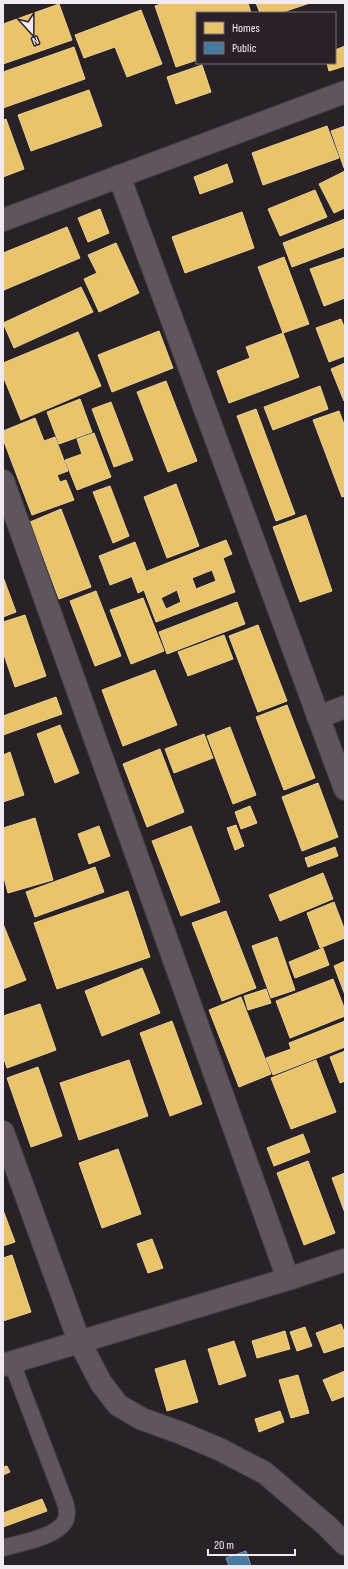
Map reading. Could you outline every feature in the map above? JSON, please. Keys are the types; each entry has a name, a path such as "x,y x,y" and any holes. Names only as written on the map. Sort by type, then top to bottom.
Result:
{"street":[{"path":"3,220 345,92"},
{"path":"119,176 345,789"},
{"path":"3,482 288,1279"},
{"path":"318,717 345,707"},
{"path":"3,1132 79,1341 102,1383 118,1405 142,1420 181,1433 219,1449 265,1473 327,1526 345,1544"},
{"path":"8,1364 79,1341 288,1279 345,1260"}],"lane":[{"path":"3,1548 47,1535 59,1529 66,1520 67,1514 66,1505 8,1364"}],"building: Homes":[{"path":"164,3 248,3 251,12 196,12 196,60 176,67 155,6"},
{"path":"256,3 310,3 283,12 260,12"},
{"path":"59,4 72,40 3,64 3,24"},
{"path":"141,10 162,64 127,77 115,47 84,58 75,35"},
{"path":"345,46 345,66 329,71 327,64 336,64 336,50"},
{"path":"74,47 85,79 3,108 3,72"},
{"path":"202,65 211,92 176,104 167,77"},
{"path":"89,90 102,126 31,151 18,115"},
{"path":"6,119 24,169 3,177 3,120"},
{"path":"327,126 339,158 263,185 252,153"},
{"path":"345,126 345,168 344,168 331,131"},
{"path":"227,164 233,182 200,194 194,177"},
{"path":"345,171 345,208 334,213 319,184"},
{"path":"315,190 327,217 280,236 268,209"},
{"path":"100,209 109,233 88,242 78,218"},
{"path":"242,212 254,248 185,273 172,237"},
{"path":"345,219 345,247 292,267 283,243"},
{"path":"67,227 80,258 4,290 3,253"},
{"path":"116,243 139,293 99,312 84,279 97,273 88,255"},
{"path":"284,257 309,324 283,333 258,267"},
{"path":"345,257 345,298 324,306 310,269"},
{"path":"81,287 93,312 14,348 3,323"},
{"path":"341,319 345,329 345,356 329,362 316,328"},
{"path":"159,331 173,368 112,392 98,355"},
{"path":"78,332 101,386 21,420 3,376 3,363"},
{"path":"283,333 299,377 229,403 217,371 250,358 246,347"},
{"path":"345,363 345,401 344,401 331,369"},
{"path":"166,381 197,461 168,472 137,392"},
{"path":"320,386 328,409 273,430 264,407"},
{"path":"80,399 92,432 59,444 47,412"},
{"path":"111,402 133,460 114,467 92,409"},
{"path":"256,409 295,514 276,521 237,416"},
{"path":"339,411 345,427 345,496 342,497 313,420"},
{"path":"35,418 44,441 55,437 68,471 57,475 60,482 66,480 74,500 32,515 3,439 3,431"},
{"path":"94,433 111,477 77,490 65,460 82,454 77,439"},
{"path":"176,484 199,546 167,558 144,497"},
{"path":"110,486 129,536 113,543 93,492"},
{"path":"61,509 91,587 59,599 30,522"},
{"path":"306,515 332,591 300,602 273,527"},
{"path":"226,540 232,554 223,558 235,592 156,622 144,590 138,593 132,577","holes":["212,570 216,581 196,589 192,578","177,590 181,602 166,609 161,598"]},
{"path":"135,542 146,571 110,585 99,556"},
{"path":"3,577 16,612 3,617"},
{"path":"96,591 121,656 95,666 70,601"},
{"path":"143,598 164,651 131,664 110,610"},
{"path":"237,602 245,624 167,654 159,632"},
{"path":"25,615 46,676 15,687 3,652 3,622"},
{"path":"258,625 287,701 258,712 229,636"},
{"path":"224,635 233,659 188,676 178,652"},
{"path":"155,670 177,725 123,746 102,690"},
{"path":"56,697 62,714 3,735 3,716"},
{"path":"287,705 315,778 284,790 256,717"},
{"path":"60,725 79,773 55,783 37,734"},
{"path":"230,727 256,795 233,804 207,736"},
{"path":"204,734 213,758 174,773 165,749"},
{"path":"160,749 184,812 147,827 123,764"},
{"path":"10,752 24,795 3,802 3,755"},
{"path":"318,783 338,837 302,851 282,797"},
{"path":"250,806 257,823 241,829 235,812"},
{"path":"35,818 53,880 8,893 3,874 3,828"},
{"path":"236,825 244,846 235,850 227,828"},
{"path":"99,826 110,856 89,864 78,834"},
{"path":"191,826 220,902 181,916 152,841"},
{"path":"335,847 338,856 308,867 305,858"},
{"path":"95,867 104,892 35,917 26,892"},
{"path":"323,873 333,899 280,921 269,895"},
{"path":"128,891 150,957 57,989 34,923"},
{"path":"334,902 345,931 345,938 320,948 307,913"},
{"path":"226,911 256,988 222,1001 192,923"},
{"path":"3,924 26,980 3,989"},
{"path":"277,937 295,990 271,998 252,946"},
{"path":"323,948 329,965 295,978 289,962"},
{"path":"345,961 345,995 334,966"},
{"path":"142,968 160,1013 102,1036 85,991"},
{"path":"333,979 345,1010 345,1016 290,1038 276,1001"},
{"path":"266,989 271,1003 248,1010 244,996"},
{"path":"241,997 271,1074 239,1087 209,1010"},
{"path":"40,1004 56,1050 7,1068 3,1056 3,1016"},
{"path":"172,1021 202,1104 170,1116 140,1033"},
{"path":"345,1021 345,1047 273,1075 266,1058 291,1049 289,1043"},
{"path":"345,1051 345,1081 340,1083 330,1057"},
{"path":"129,1060 148,1116 79,1140 60,1083"},
{"path":"316,1060 336,1112 291,1129 271,1078"},
{"path":"38,1067 62,1136 31,1147 7,1078"},
{"path":"303,1134 310,1152 274,1166 267,1148"},
{"path":"118,1149 141,1214 102,1228 79,1163"},
{"path":"308,1161 335,1233 304,1245 277,1173"},
{"path":"345,1173 345,1213 332,1178"},
{"path":"3,1210 15,1242 3,1246"},
{"path":"152,1239 163,1268 148,1273 137,1244"},
{"path":"12,1255 31,1312 3,1321 3,1258"},
{"path":"341,1324 345,1334 345,1346 324,1353 316,1333"},
{"path":"305,1327 312,1346 297,1351 290,1332"},
{"path":"285,1331 290,1349 257,1358 252,1341"},
{"path":"234,1341 246,1376 219,1385 208,1349"},
{"path":"185,1360 198,1402 167,1411 155,1369"},
{"path":"345,1371 345,1396 332,1401 323,1380"},
{"path":"298,1375 309,1413 291,1418 279,1380"},
{"path":"280,1411 284,1422 259,1432 255,1419"},
{"path":"7,1466 10,1472 3,1475 3,1467"},
{"path":"42,1499 47,1511 3,1527 3,1513"}],"building: Public":[{"path":"246,1551 251,1566 229,1566 226,1558"}]}
